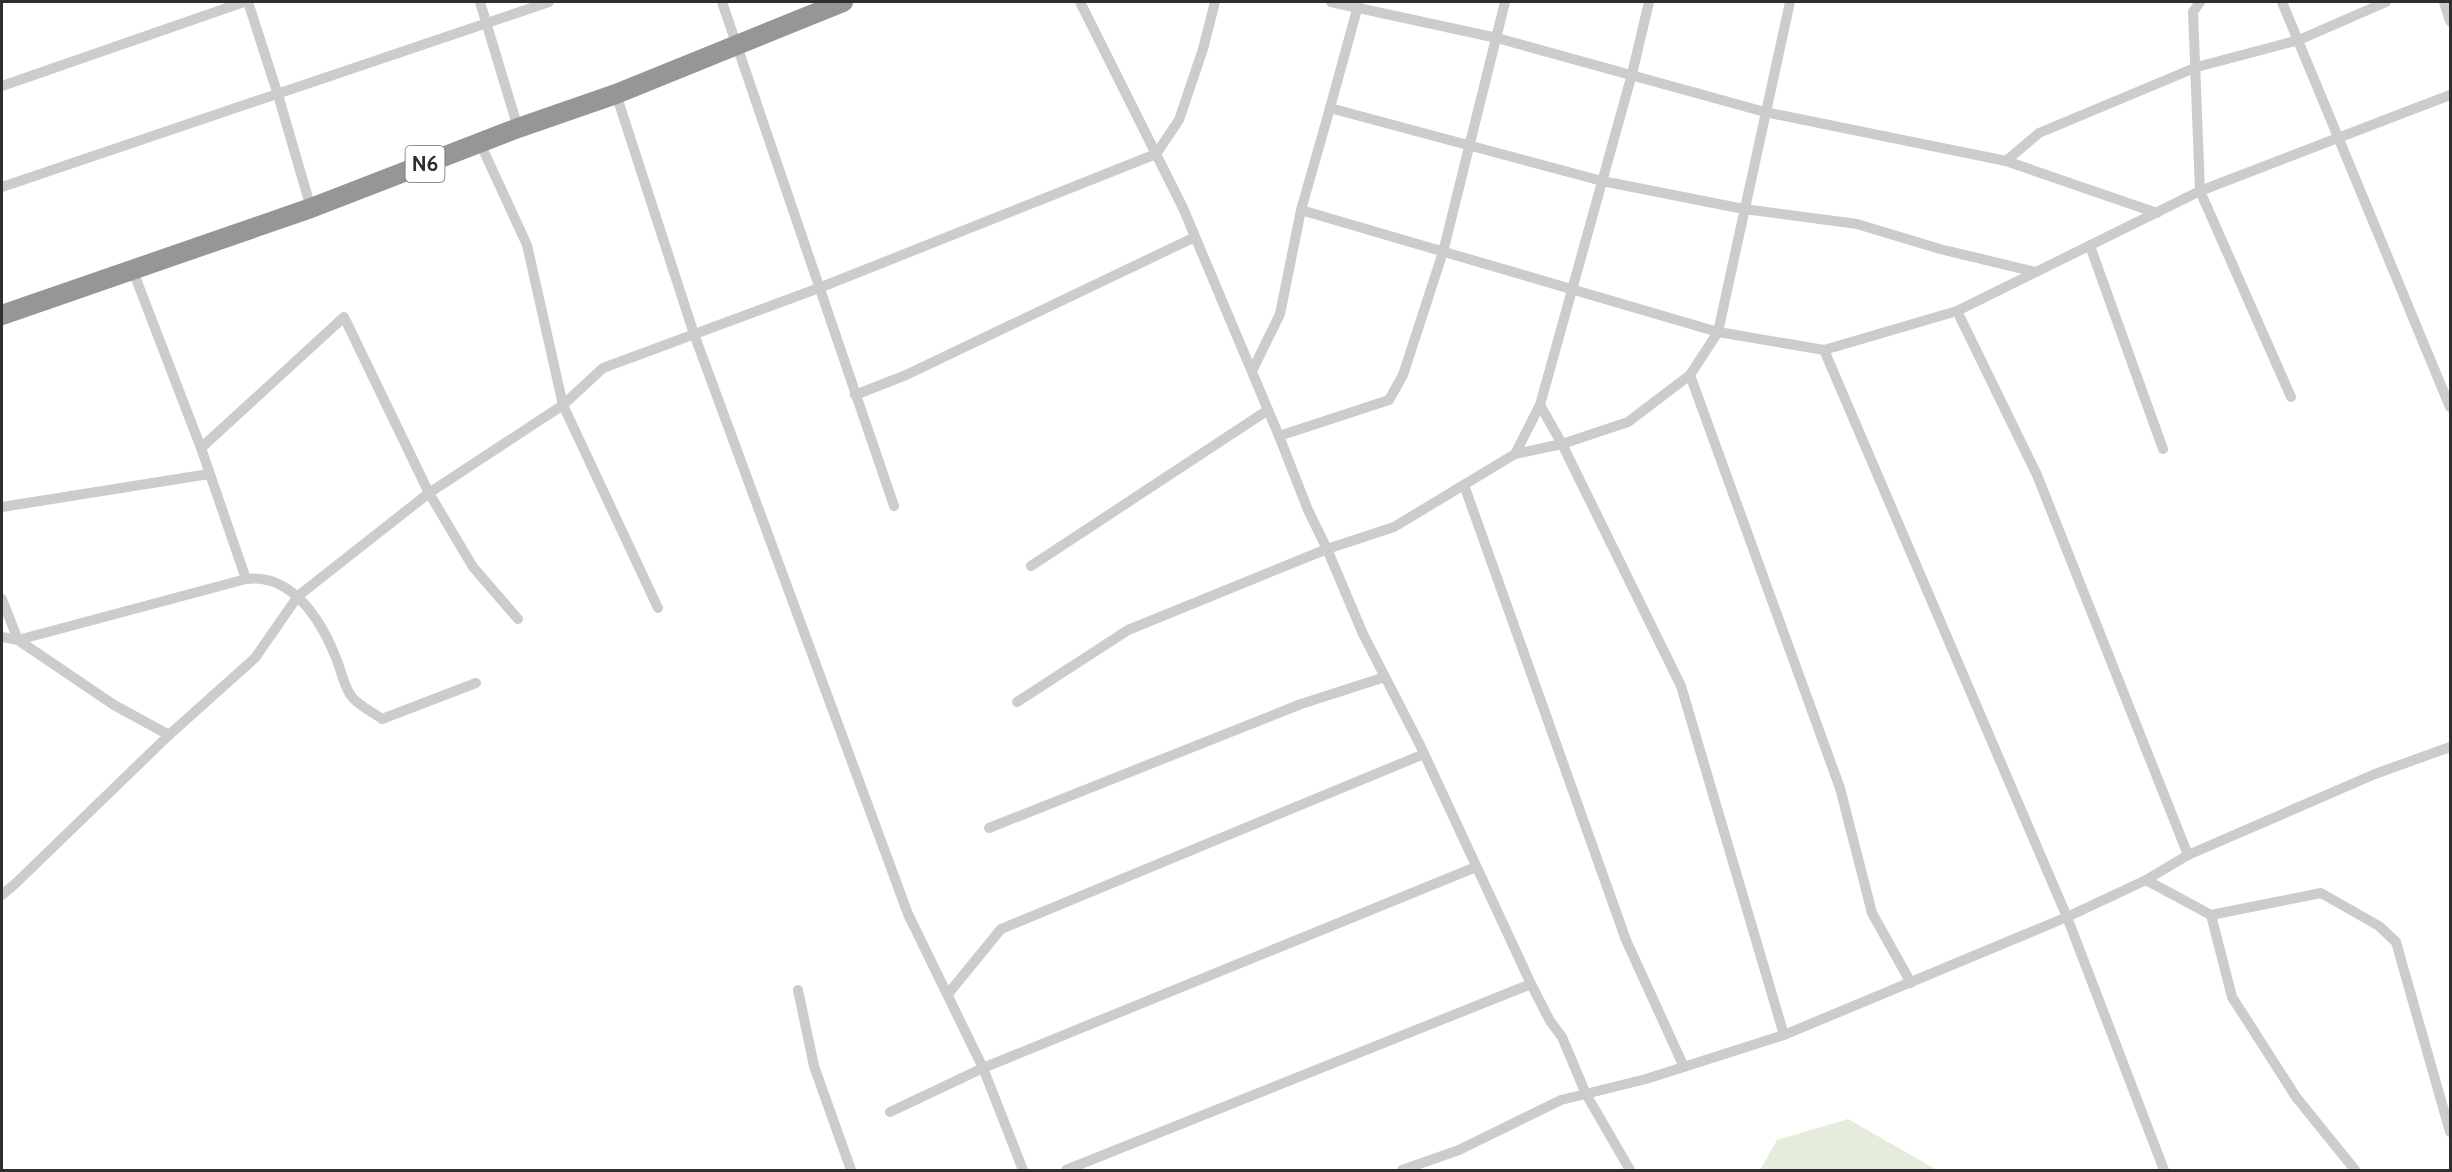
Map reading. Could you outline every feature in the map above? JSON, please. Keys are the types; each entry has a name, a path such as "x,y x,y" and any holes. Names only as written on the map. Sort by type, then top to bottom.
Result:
{"highway":[{"name":"N6","path":"2,315 311,208 518,128 616,94 843,2"}],"street":[{"path":"2,86 246,2 278,94 311,208"},
{"path":"480,2 518,128"},
{"path":"2,187 549,2"},
{"path":"722,2 894,506"},
{"path":"1080,2 1195,237 1269,410 1308,510 1363,634 1424,754 1531,984 1550,1021 1562,1037 1586,1094 1630,1170"},
{"path":"2,895 169,735 255,658 298,596 429,493 562,405 603,368 819,288 1155,154 1179,120 1203,49 1215,2"},
{"path":"1331,2 1358,4 1497,38 1765,112 2006,160 2157,213"},
{"path":"1279,436 1389,400 1403,375 1443,252 1506,2"},
{"path":"1515,454 1540,405 1632,74 1649,2"},
{"path":"1017,702 1128,630 1327,549 1394,527 1515,454 1562,444 1628,422 1690,375 1719,332 1790,2"},
{"path":"2200,2 2193,12 2197,67 2200,191 2292,397"},
{"path":"2282,2 2451,407"},
{"path":"2006,160 2039,133 2197,67 2299,40 2386,2"},
{"path":"2444,2 2451,21"},
{"path":"1252,371 1280,314 1300,210 1358,4"},
{"path":"616,94 694,334 908,914 983,1068 1023,1170"},
{"path":"1300,210 1571,287 1719,332 1824,351 1957,310 2200,191 2451,95"},
{"path":"1330,108 1602,181 1744,209 1857,224 1940,249 2036,272"},
{"path":"480,143 527,245 562,405 658,608"},
{"path":"855,395 906,375 1195,237"},
{"path":"2090,246 2163,449"},
{"path":"133,271 201,448 246,579"},
{"path":"1957,310 2037,475 2188,855"},
{"path":"201,448 344,317 429,493 473,567 518,619"},
{"path":"1824,351 2067,917 2164,1170"},
{"path":"1690,375 1840,788 1872,913 1911,983"},
{"path":"1540,405 1562,444 1681,686 1784,1035"},
{"path":"1031,566 1269,410"},
{"path":"2,507 209,474"},
{"path":"1464,485 1626,940 1684,1067"},
{"path":"18,640 246,579 261,577 274,580 298,596 329,640 352,697 382,719 476,684"},
{"path":"2,599 18,640"},
{"path":"2,637 18,640 114,705 169,735"},
{"path":"989,828 1301,704 1385,677"},
{"path":"1402,1170 1459,1150 1561,1100 1646,1079 1784,1035 2067,917 2146,880 2188,855 2375,774 2451,747"},
{"path":"948,994 1001,928 1424,754"},
{"path":"890,1112 983,1068 1476,867"},
{"path":"2146,880 2211,915 2321,893 2379,926 2396,942 2451,1132"},
{"path":"2211,915 2232,998 2296,1097 2355,1170"},
{"path":"1066,1170 1531,984"},
{"path":"798,990 814,1066 851,1170"}],"green space":[{"path":"1848,1119 1937,1170 1760,1170 1777,1140"}]}
